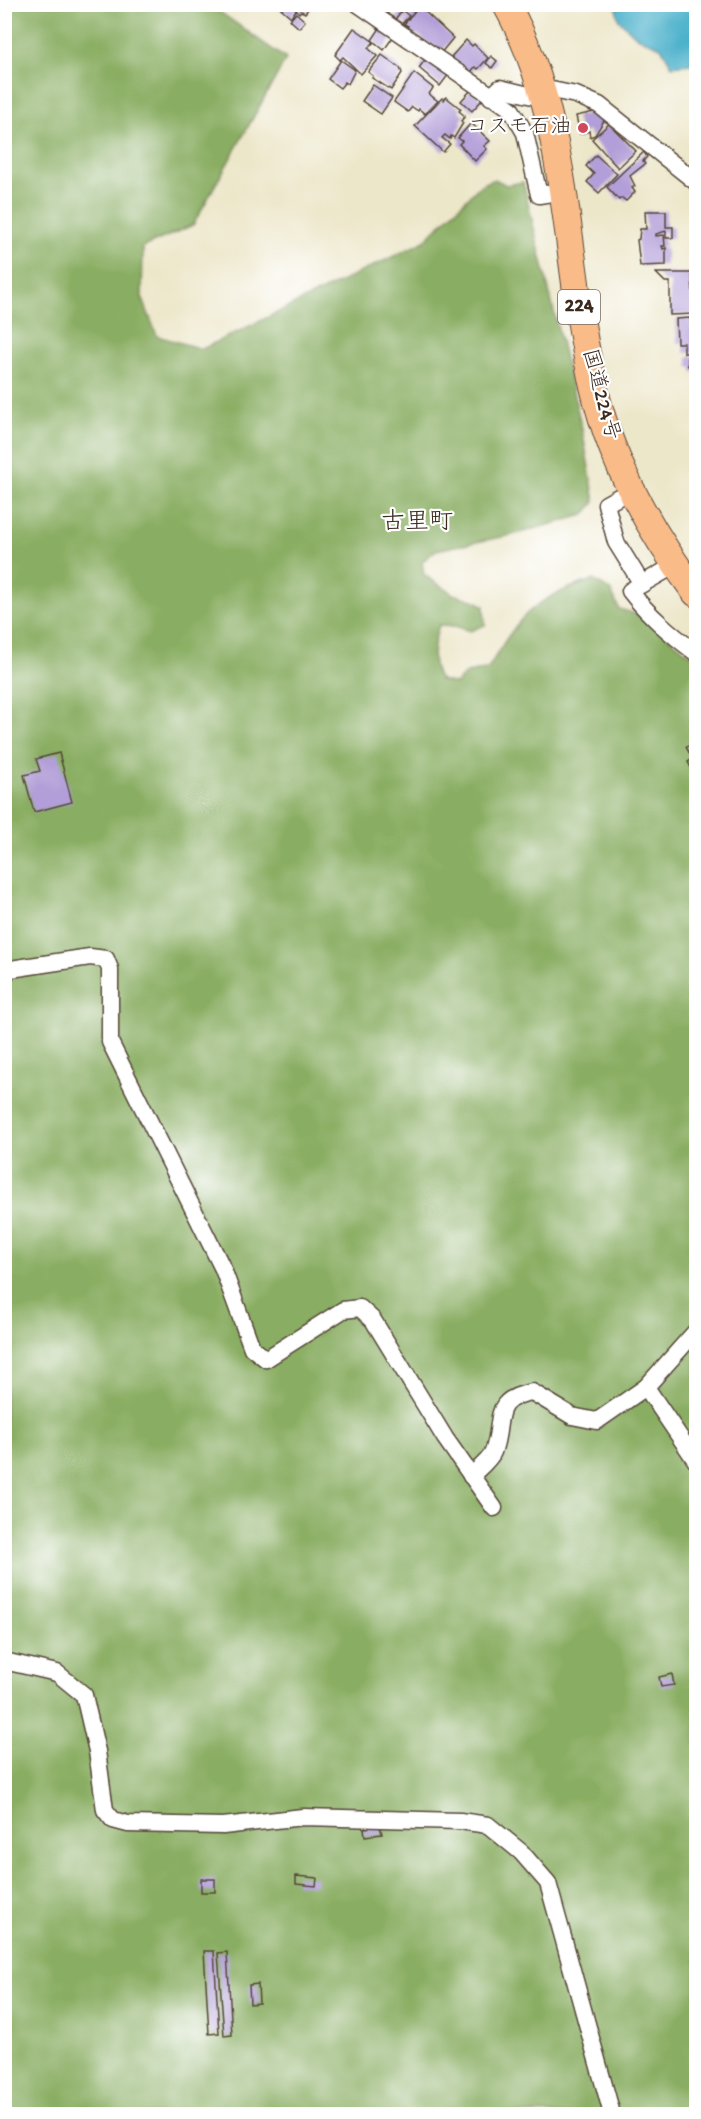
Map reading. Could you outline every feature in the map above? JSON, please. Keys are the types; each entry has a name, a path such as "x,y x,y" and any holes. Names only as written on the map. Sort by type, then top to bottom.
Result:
{"highway":[{"name":"国道224号","path":"506,4 527,49 544,94 564,191 584,340 594,390 610,441 631,490 675,565 696,593"}],"street":[{"path":"358,4 511,109 525,134 539,195 564,191"},
{"path":"492,97 500,88 544,94 576,95 599,105 696,182"},
{"path":"631,490 606,504 616,542 642,584"},
{"path":"675,565 630,591 643,609 696,653"},
{"path":"4,970 90,957 106,959 110,969 110,1042 223,1269 252,1348 266,1359 343,1310 360,1308 373,1320 445,1438 494,1508"},
{"path":"471,1476 493,1454 504,1404 515,1395 532,1392 572,1416 597,1421 646,1387 696,1331"},
{"path":"646,1387 696,1461"},
{"path":"4,1661 57,1673 84,1695 97,1751 105,1810 113,1820 128,1824 223,1826 303,1817 460,1821 488,1825 521,1852 548,1883 612,2115"}],"green space":[{"path":"5,5 210,5 286,59 193,225 143,247 142,297 157,336 202,349 423,242 481,185 495,179 506,185 523,182 582,429 595,502 584,515 512,535 436,550 422,562 424,575 453,594 484,606 485,625 470,631 455,626 439,625 433,653 434,667 440,680 455,684 467,673 488,669 526,614 546,599 594,580 611,591 619,609 640,615 696,659 696,2114 5,2114"}],"water":[{"path":"616,5 696,5 696,66 691,64 672,66 661,47 637,37 618,19"}],"building":[{"path":"276,4 312,4 305,13 301,11 299,13 296,10 291,17"},
{"path":"370,4 390,4 392,6 383,19"},
{"path":"419,6 453,38 440,54 417,34 415,36 405,29 408,26 404,24"},
{"path":"402,10 409,16 399,27 393,22"},
{"path":"296,13 305,21 299,28 290,20"},
{"path":"354,28 374,42 368,48 377,56 361,74 343,57 340,60 335,55"},
{"path":"380,28 393,37 384,50 372,40"},
{"path":"466,40 472,46 474,44 488,58 478,69 475,67 470,73 451,57"},
{"path":"382,55 400,68 402,73 391,90 372,78 373,76 368,72"},
{"path":"491,56 497,61 492,68 486,63"},
{"path":"427,57 449,74 440,86 419,68"},
{"path":"341,60 355,70 348,84 345,82 340,88 328,79"},
{"path":"414,73 433,88 429,94 438,101 425,114 412,107 408,112 394,102"},
{"path":"373,85 392,98 381,114 362,101"},
{"path":"471,90 482,100 472,111 461,101"},
{"path":"446,97 461,109 459,111 465,116 454,138 451,136 450,139 445,135 442,138 450,144 443,152 415,126 442,98 444,100"},
{"path":"594,112 605,119 595,135 590,137 589,131 580,134 576,116"},
{"path":"471,123 490,141 484,146 487,149 475,161 459,144 462,141 458,138"},
{"path":"609,124 636,151 618,168 592,139"},
{"path":"644,152 647,157 643,161 645,164 630,176 635,192 626,201 622,198 619,200 607,187"},
{"path":"596,155 617,174 599,193 587,182 594,174 586,166"},
{"path":"645,211 666,211 666,227 673,227 673,238 666,238 666,231 656,234 656,236 664,235 665,246 662,246 663,249 666,248 666,265 640,266 637,240 640,229 646,229"},
{"path":"656,273 692,273 693,295 696,294 695,314 670,315 670,282 665,282"},
{"path":"690,318 691,327 696,326 696,353 684,353 684,343 677,343 676,319"},
{"path":"688,356 696,356 696,372 692,372 692,367 688,366"},
{"path":"696,743 696,772 694,773 688,762 693,759 686,747"},
{"path":"59,753 72,802 34,812 24,775 40,771 36,759"},
{"path":"672,1674 674,1685 661,1687 659,1677"},
{"path":"380,1826 382,1834 365,1836 364,1828"},
{"path":"296,1876 317,1878 316,1886 296,1884"},
{"path":"201,1879 215,1879 215,1892 201,1892"},
{"path":"204,1951 214,1951 219,2033 209,2034"},
{"path":"227,1952 232,2035 224,2036 218,1953"},
{"path":"258,1984 259,2003 250,2004 249,1985"}],"place":[{"name":"コスモ石油","path":"583,128"}],"district":[{"name":"古里町","path":"417,523"}]}
